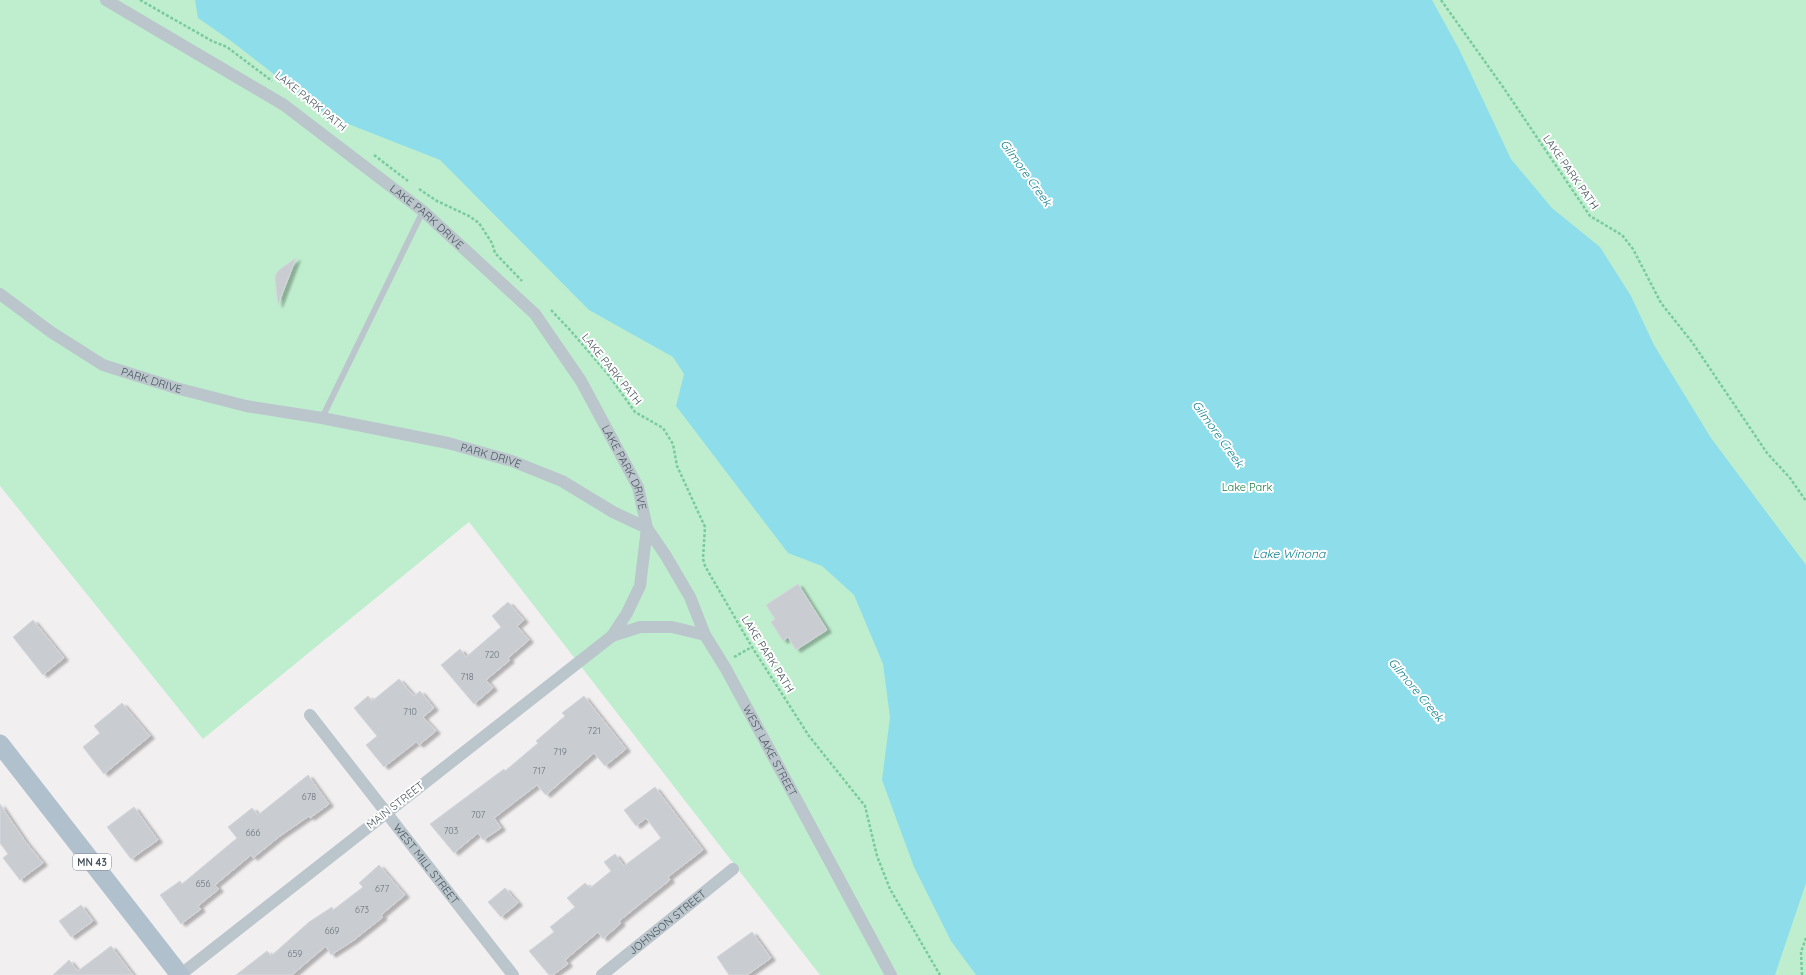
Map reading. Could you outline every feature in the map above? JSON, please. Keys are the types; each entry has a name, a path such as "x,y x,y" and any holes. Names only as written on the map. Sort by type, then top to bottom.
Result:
{"main road":[{"name":"MN 43","path":"1,749 180,975"}],"street":[{"name":"LAKE PARK DRIVE","path":"106,0 284,105 423,211 535,314 581,381 638,487 646,528"},
{"name":"PARK DRIVE","path":"0,294 51,332 103,365 176,388 246,406 322,418 448,443 512,461 562,481 613,512 646,528"},
{"name":"WEST LAKE STREET","path":"646,528 666,556 690,597 705,635 723,663 891,975"},
{"name":"MAIN STREET","path":"180,975 612,636 627,613 640,586 646,528"},
{"name":"MAIN STREET","path":"612,636 640,627 672,627 705,635"},
{"name":"WEST MILL STREET","path":"310,715 513,975"},
{"name":"JOHNSON STREET","path":"602,975 733,869"}],"lane":[{"path":"322,418 423,211"}],"path":[{"name":"LAKE PARK PATH","path":"140,0 212,41 227,47 277,84"},
{"name":"LAKE PARK PATH","path":"1440,0 1503,87 1590,216 1622,235 1633,248 1660,303 1692,342 1767,453 1790,478 1806,501"},
{"path":"369,152 382,159 409,182"},
{"path":"415,186 437,201 469,216 479,223 492,242 495,253 525,285"},
{"name":"LAKE PARK PATH","path":"548,307 607,373 635,412 663,428 673,444 677,466 705,527 703,559 705,566 752,646 810,736 865,806 877,856 890,889 940,975"},
{"path":"723,663 752,646"},
{"path":"1802,975 1801,952 1806,938"}],"green space":[{"name":"Lake Winona","path":"0,0 1806,0 1806,975 820,975 469,522 203,739 0,486"}],"water":[{"name":"Lake Winona","path":"195,0 1432,0 1459,49 1511,159 1552,208 1600,247 1631,296 1654,345 1711,438 1806,565 1806,883 1775,975 976,975 951,941 914,867 882,780 890,717 883,664 854,595 822,566 788,553 676,406 684,374 673,357 589,310 440,160 328,116 231,41 198,18"}],"building":[{"path":"296,258 278,305 275,279 276,274 279,270"},
{"path":"798,584 827,630 796,650 788,637 783,641 771,622 775,619 766,605"},
{"path":"508,602 524,620 517,626 529,640 508,658 510,660 486,680 493,688 474,704 441,665 460,649 466,657 501,627 492,616"},
{"path":"33,620 64,658 43,675 13,637"},
{"path":"399,679 414,696 420,691 434,708 423,717 436,731 419,745 416,742 384,767 366,745 377,736 354,708 368,696 372,701"},
{"path":"584,696 626,749 605,766 594,753 546,795 537,785 494,818 501,828 483,840 478,833 454,853 430,824 504,769 505,771 538,743 536,741 565,716 562,713"},
{"path":"122,703 150,736 104,774 83,747 100,733 94,726"},
{"path":"308,775 329,804 310,818 309,816 280,836 253,858 251,855 215,885 219,889 198,906 201,909 181,924 160,895 180,881 182,884 237,838 228,827 252,808 258,815"},
{"path":"655,787 703,850 668,877 670,880 619,921 621,923 603,939 598,932 565,960 568,964 553,975 549,975 529,951 554,932 550,927 575,907 567,898 585,883 590,888 611,871 604,862 615,854 624,866 661,838 646,818 636,826 624,810"},
{"path":"0,804 25,841 43,863 20,880 3,858 8,854 0,843"},
{"path":"134,807 158,840 131,859 107,827"},
{"path":"379,865 405,895 381,915 383,917 354,940 331,955 326,946 292,975 236,975 267,951 271,956 309,922 332,907 333,910 363,887 359,883"},
{"path":"505,888 518,903 501,917 488,902"},
{"path":"81,905 93,921 71,937 59,921"},
{"path":"752,932 771,958 747,975 729,975 717,957"},
{"path":"111,946 133,975 53,975 69,960 78,971"}],"water label":[{"name":"Gilmore Creek","path":"1026,173"},
{"name":"Gilmore Creek","path":"1218,434"},
{"name":"Gilmore Creek","path":"1416,690"}],"park label":[{"name":"Lake Park","path":"1247,487"}]}
